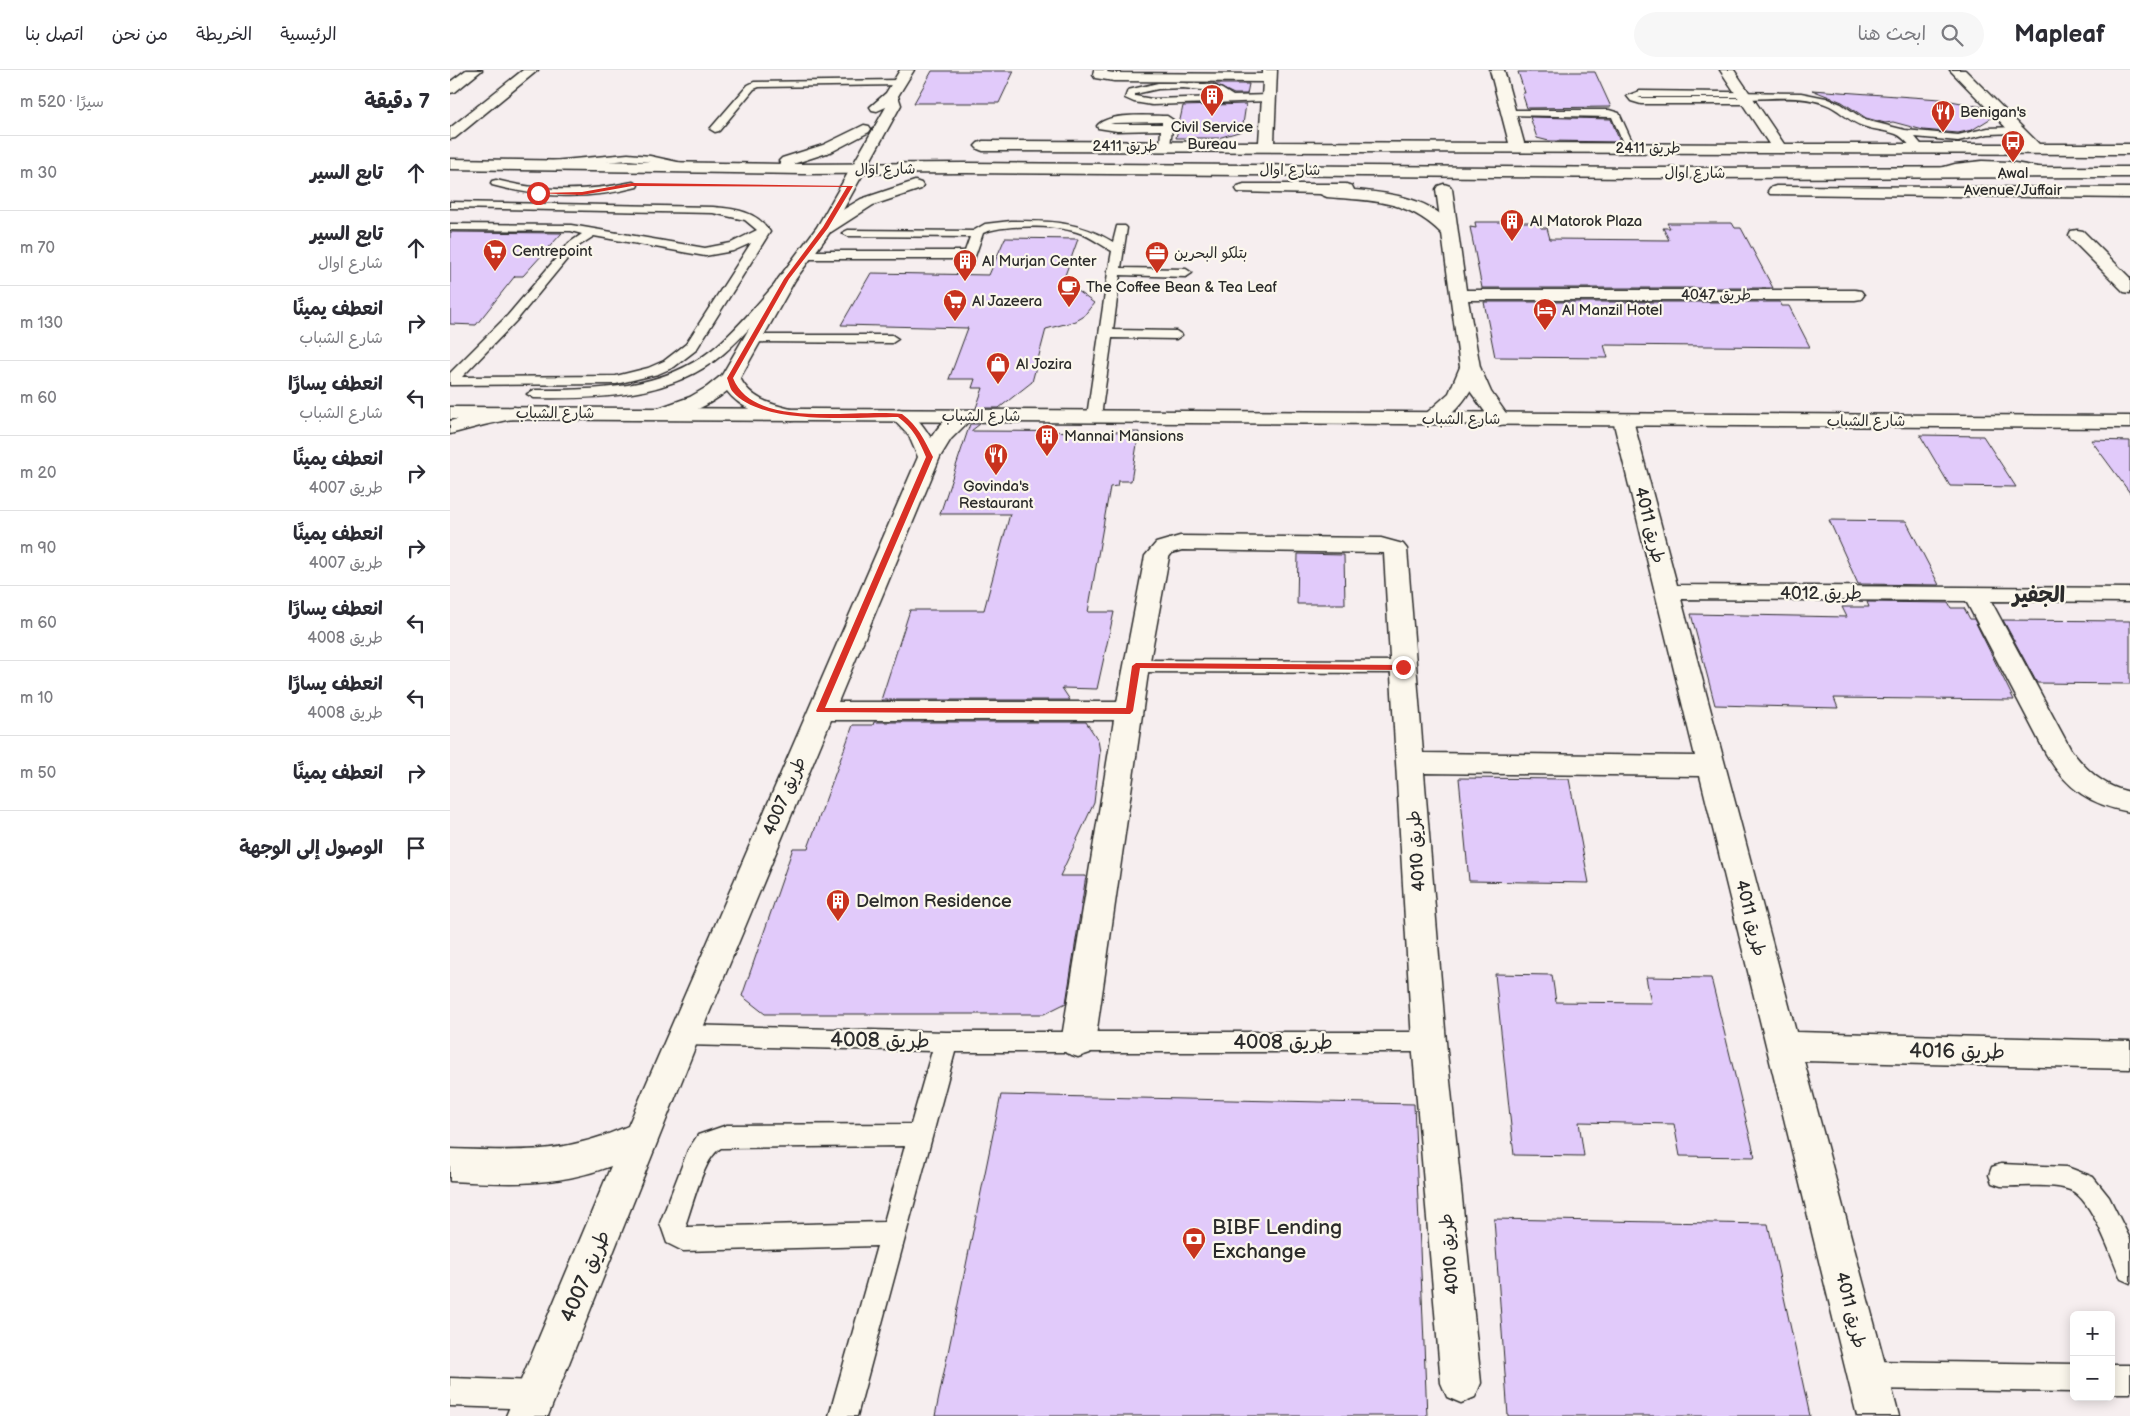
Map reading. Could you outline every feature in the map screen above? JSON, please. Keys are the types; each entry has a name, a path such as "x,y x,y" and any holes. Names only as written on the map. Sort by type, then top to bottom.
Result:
{"street":[{"path":"450,89 475,70"},
{"path":"450,135 531,70"},
{"path":"845,159 879,105 894,91 907,70"},
{"path":"1101,70 1100,75 1103,76 1270,74 1266,146"},
{"path":"1498,70 1518,148"},
{"path":"1727,70 1779,148"},
{"path":"1957,70 2035,149"},
{"name":"شارع الشباب","path":"660,414 683,408 703,399 720,389 730,378 787,279 825,228 850,186 867,150 894,105 894,91"},
{"path":"459,113 477,113"},
{"path":"757,169 828,148 864,129"},
{"name":"طريق 2411","path":"983,146 2130,149"},
{"path":"867,150 915,161 966,168"},
{"name":"شارع اوال","path":"845,159 829,186 935,186"},
{"name":"شارع اوال","path":"450,164 757,169 845,159 859,169 966,168 1637,173 2130,172"},
{"path":"1500,419 1486,400 1470,367 1448,230 1444,189 1474,183 1610,179 1637,173"},
{"path":"477,183 652,185"},
{"path":"825,228 867,202 915,186"},
{"name":"شارع اوال","path":"1231,189 1464,190"},
{"path":"1306,189 1380,198 1422,208 1448,230"},
{"path":"1762,191 2130,193"},
{"path":"2078,235 2130,288"},
{"name":"طريق 4047","path":"1458,295 1855,295"},
{"path":"1430,418 1454,401 1464,387 1470,367"},
{"name":"شارع الشباب","path":"730,378 735,391 748,401 767,409 792,415"},
{"name":"شارع الشباب","path":"450,413 2130,422"},
{"path":"450,428 481,419 514,413"},
{"path":"899,415 911,424 919,434 929,457"},
{"name":"طريق 4007","path":"531,1406 683,1035 929,457 943,435 964,416"},
{"name":"طريق 4011","path":"1623,420 1878,1416"},
{"name":"طريق 4010","path":"1136,666 1157,556 1164,548 1180,544 1381,545 1395,550 1429,1042 1461,1383"},
{"name":"طريق 4012","path":"1667,592 2130,595"},
{"path":"1974,593 2060,754 2073,773 2086,785 2105,796 2130,802"},
{"path":"1078,1043 1136,666"},
{"path":"820,711 1130,711"},
{"path":"1410,763 1712,766"},
{"name":"طريق 4016","path":"1784,1046 2130,1055"},
{"path":"450,1165 536,1167 564,1163 591,1157 643,1136"}],"lane":[{"path":"716,129 754,85 764,83 850,83 894,91"},
{"path":"1229,98 1214,88 1170,86 1137,88 1131,92 1130,98 1152,102 1269,98"},
{"path":"1746,97 1641,101 1634,99 1632,96 1640,94 1815,98 1838,106 1863,124 1907,134 1958,138 1994,130 2016,130"},
{"path":"1509,113 1608,113 1616,115 1630,148"},
{"path":"1165,146 1168,120 1114,120 1106,122 1102,126 1117,128 1166,127"},
{"path":"1907,134 1920,149"},
{"path":"450,205 713,210 731,212 750,218 757,222 764,232"},
{"path":"804,255 968,260 977,234 981,229 992,226 1064,226 1086,232 1116,249"},
{"path":"450,227 571,228 705,252 717,252 740,246 764,232"},
{"path":"1094,416 1116,249 1121,228"},
{"path":"450,381 512,318 573,244 592,232"},
{"path":"450,381 596,381 635,376 669,364 690,348 764,232"},
{"path":"848,233 977,234"},
{"path":"1113,271 1186,273"},
{"path":"450,392 591,395 630,390 667,381 710,359 787,279"},
{"path":"1105,334 1176,335"},
{"path":"753,339 892,339"},
{"path":"1136,666 1403,667"},
{"name":"طريق 4008","path":"683,1035 946,1042 1429,1042"},
{"path":"842,1416 946,1042"},
{"path":"893,1234 683,1239 676,1234 673,1223 697,1158 707,1143 717,1138 727,1136 920,1135"},
{"path":"2001,1175 2067,1178 2085,1184 2097,1197 2130,1270"},
{"path":"1868,1375 2070,1378"},
{"path":"2115,1379 2130,1379"},
{"path":"450,1392 531,1406"}],"building":[{"path":"932,71 1014,71 999,103 914,103"},
{"path":"1518,72 1595,72 1611,107 1527,108 1522,93 1525,93"},
{"path":"1213,84 1249,84 1247,94 1234,94"},
{"path":"1812,90 1940,99 1983,107 1993,117 1972,130 1958,133 1923,130 1893,122 1885,123 1866,118 1842,102"},
{"name":"Civil Service Bureau","path":"1246,104 1242,131 1218,138 1176,138 1183,106"},
{"path":"1530,117 1611,119 1620,142 1549,141 1537,138"},
{"path":"1475,222 1540,222 1541,228 1547,228 1550,239 1669,240 1663,228 1670,228 1667,223 1732,223 1735,228 1741,228 1773,288 1482,288 1470,227 1476,228"},
{"path":"450,232 562,233 523,276 515,276 476,325 450,324"},
{"name":"Al Murjan Center","path":"1005,238 1078,239 1063,281 1094,303 1083,317 1076,321 1046,329 1032,382 999,408 976,408 983,388 972,388 975,379 949,379 968,328 841,325 871,273 989,275"},
{"path":"1484,302 1780,302 1782,306 1789,306 1810,347 1604,345 1608,358 1495,357"},
{"path":"970,424 980,424 971,431 1139,432 1131,481 1118,481 1117,486 1110,487 1088,612 1114,612 1097,689 1062,688 1070,700 881,700 910,610 984,610 1010,514 940,514"},
{"path":"1920,435 1983,436 2016,487 1950,486"},
{"path":"2091,440 2130,441 2130,493"},
{"path":"1829,520 1906,521 1939,585 1858,584"},
{"path":"1298,554 1344,555 1345,604 1297,604"},
{"path":"1867,602 1948,603 1951,608 1964,608 1970,619 1974,619 2014,700 1834,698 1838,708 1715,705 1691,614 1847,617 1842,607 1869,607"},
{"path":"2003,620 2130,621 2130,684 2037,683"},
{"path":"874,722 1086,722 1098,740 1100,752 1094,803 1060,876 1086,876 1066,1003 1044,1014 765,1014 742,996 793,848 808,848 853,725 873,725"},
{"path":"1459,778 1569,779 1589,883 1469,881"},
{"path":"1495,974 1552,975 1556,1002 1651,1003 1646,977 1711,978 1755,1157 1680,1156 1674,1124 1579,1122 1584,1156 1514,1155"},
{"name":"BIBF Lending Exchange","path":"1001,1095 1414,1104 1427,1416 935,1416"},
{"path":"1494,1219 1768,1224 1810,1416 1508,1416"}],"place":[{"name":"Civil Service Bureau","path":"1212,117"},
{"name":"Benigan's","path":"1943,133"},
{"name":"Awal Avenue/Juffair","path":"2013,163"},
{"name":"Al Matorok Plaza","path":"1512,242"},
{"name":"Centrepoint","path":"495,272"},
{"name":"بتلكو البحرين","path":"1157,274"},
{"name":"Al Murjan Center","path":"965,282"},
{"name":"The Coffee Bean & Tea Leaf","path":"1069,308"},
{"name":"Al Jazeera","path":"955,322"},
{"name":"Al Manzil Hotel","path":"1545,331"},
{"name":"Al Jozira","path":"998,385"},
{"name":"Mannai Mansions","path":"1047,457"},
{"name":"Govinda's Restaurant","path":"996,476"},
{"name":"Delmon Residence","path":"838,922"},
{"name":"BIBF Lending Exchange","path":"1194,1260"}],"district":[{"name":"الجفير","path":"2039,594"}],"route":[{"path":"538,193 582,194 632,185 850,186 825,228 787,279 730,378 735,391 748,401 767,409 792,415 899,415 911,424 919,434 929,457 820,711 1130,711 1136,666 1403,667"}]}
